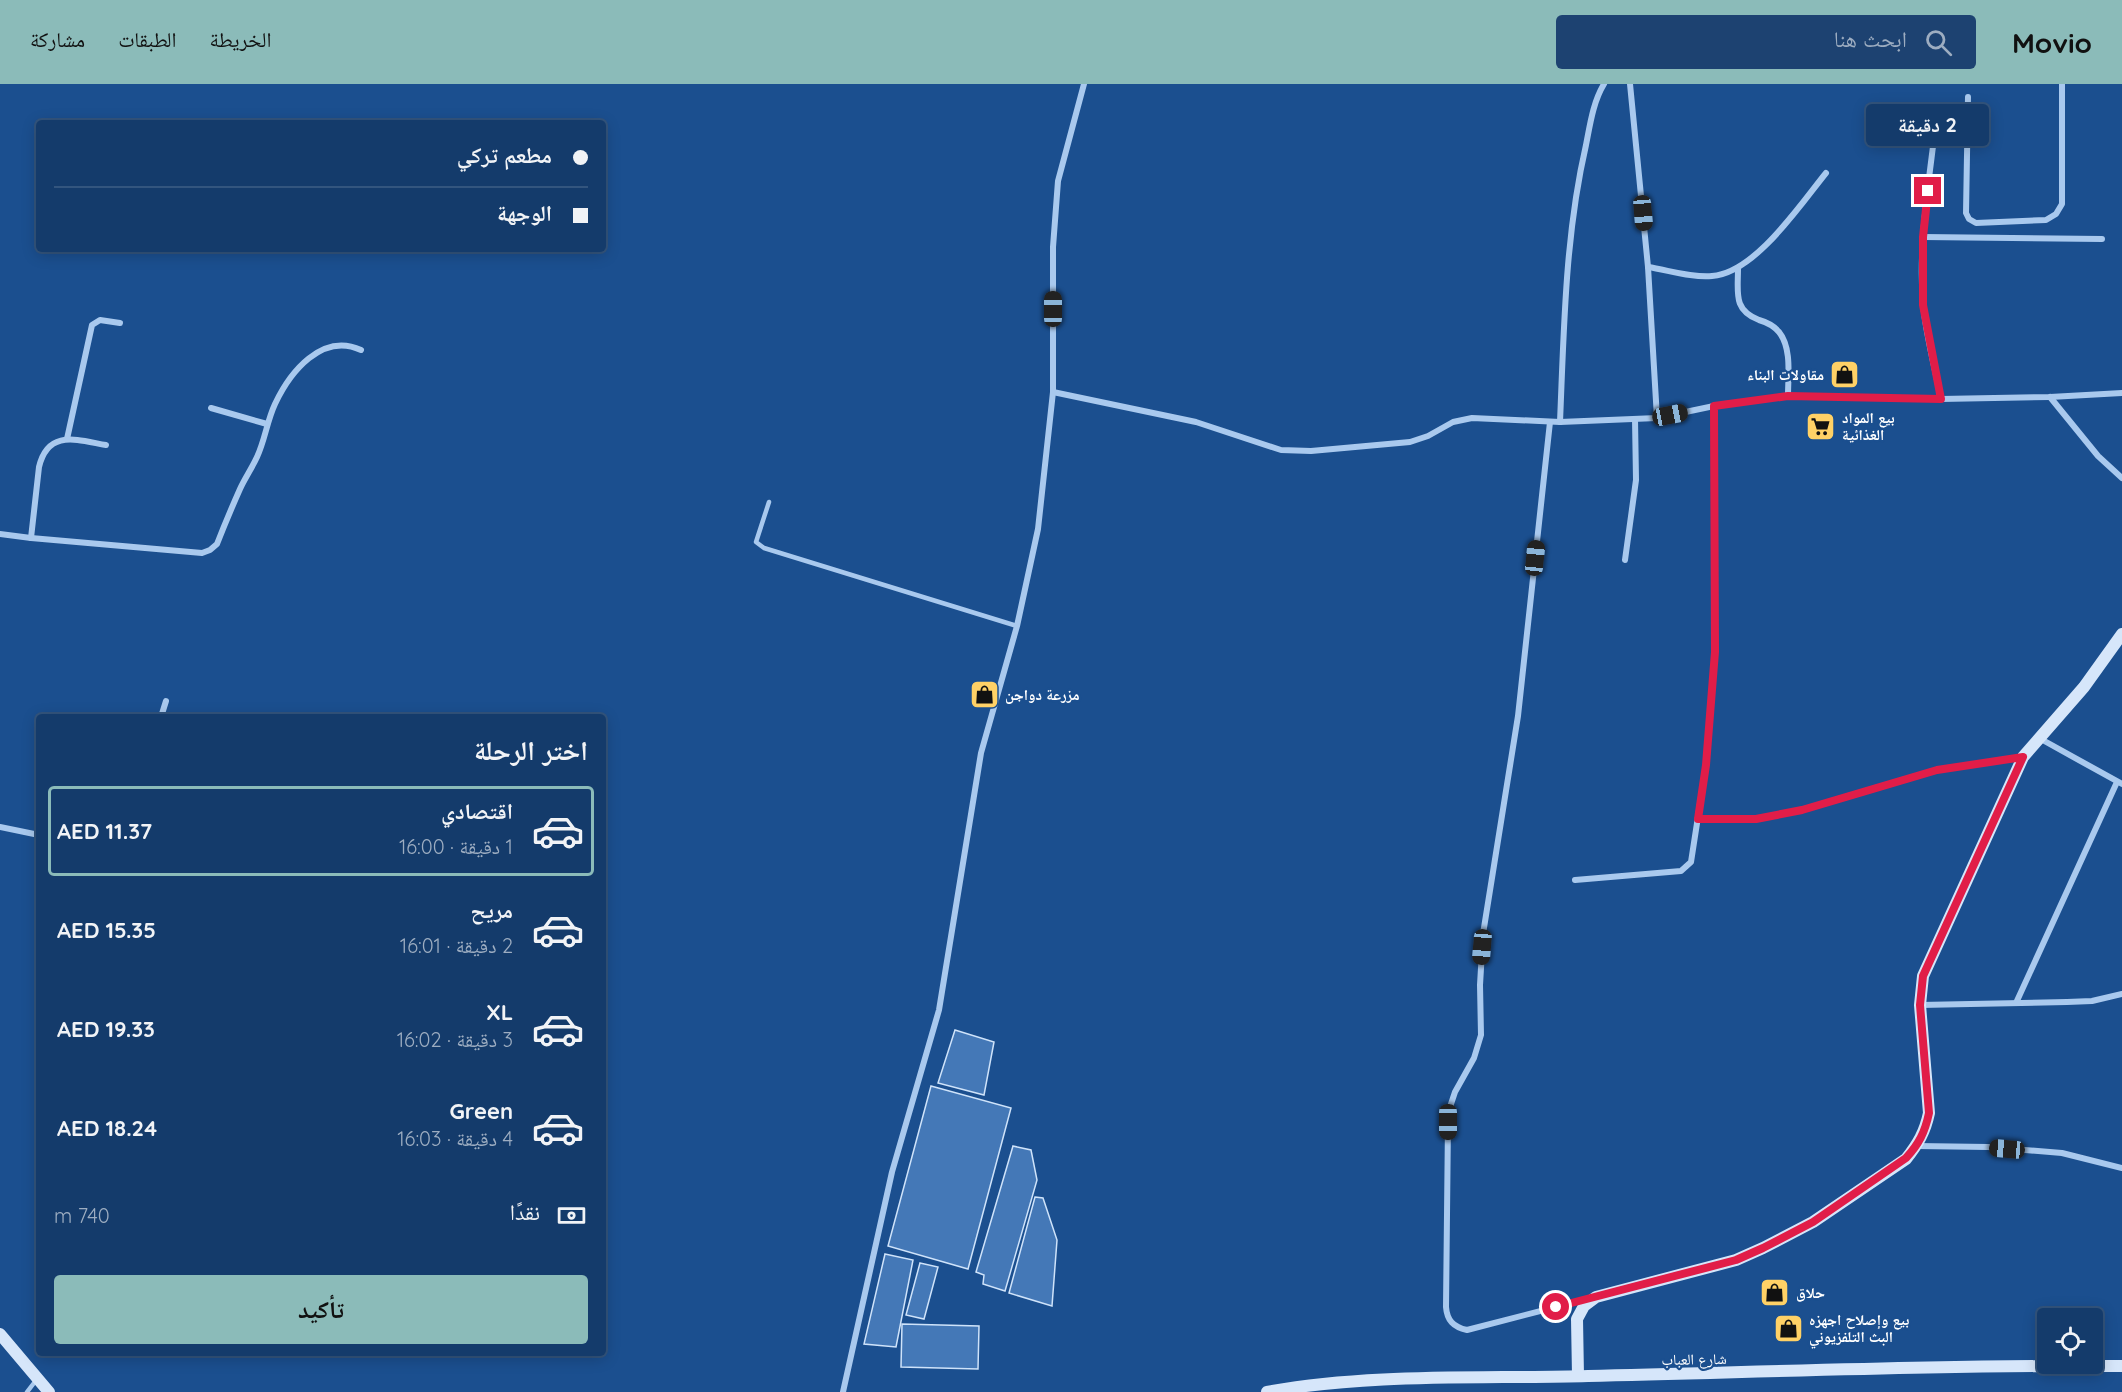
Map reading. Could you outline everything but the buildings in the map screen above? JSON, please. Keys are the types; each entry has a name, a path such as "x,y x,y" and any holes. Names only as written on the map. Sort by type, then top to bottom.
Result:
{"street":[{"path":"843,1392 892,1172 939,1010 981,753 1017,626 1038,529 1053,392 1053,247 1058,181 1084,84"},
{"path":"1560,422 1566,289 1576,188 1595,104 1604,84"},
{"path":"1630,84 1648,267 1657,418"},
{"path":"1968,97 1966,213 1969,219 1976,223 2046,220 2056,214 2062,204 2062,84"},
{"path":"1936,122 1923,237 1923,305 1941,399"},
{"path":"1648,267 1710,277 1738,269 1764,247 1826,174"},
{"path":"1923,237 2102,239"},
{"path":"1738,269 1738,297 1744,312 1750,317 1769,324 1784,342 1787,353 1788,396"},
{"path":"67,439 92,326 100,320 120,323"},
{"path":"0,534 202,552 210,550 217,544 239,490 259,454 275,404 297,370 313,355 331,345 341,344 361,350"},
{"path":"1053,392 1196,422 1266,446 1296,452 1410,442 1428,436 1452,422 1472,418 1550,422 1657,418 1714,406 1788,396 1941,399 2122,393"},
{"path":"2050,397 2098,456 2122,478"},
{"path":"1575,880 1681,871 1691,862 1706,765 1715,652 1714,406"},
{"path":"211,408 267,424"},
{"path":"1625,561 1636,480 1635,419"},
{"path":"1550,422 1518,716 1483,934 1480,977 1481,1035 1474,1058 1455,1092 1448,1122 1446,1306 1451,1323 1458,1328 1467,1330 1736,1260 1813,1222 1906,1158 1917,1146 1925,1131 1929,1113 1920,1005 1923,976 2023,757 2084,687 2122,634"},
{"path":"31,538 41,457 48,448 57,441 67,439 106,445"},
{"path":"162,714 166,700"},
{"path":"2016,1003 2120,783 2039,738"},
{"path":"1698,819 1756,819 1802,810 1937,770 2023,757"},
{"path":"0,827 36,834"},
{"path":"1920,1005 2092,1001 2122,994"},
{"path":"1917,1146 1988,1147 2062,1153 2122,1168"},
{"path":"1578,1376 1577,1319 1584,1306 1596,1297"},
{"path":"0,1334 49,1392"},
{"name":"شارع العباب","path":"1267,1392 1315,1383 2018,1365 2122,1366"}],"lane":[{"path":"769,502 756,542 764,548 1017,626"},
{"path":"27,1392 37,1379"}],"place":[{"name":"مقاولات البناء","path":"1845,374"},
{"name":"بيع المواد الغذائية","path":"1821,426"},
{"name":"مزرعة دواجن","path":"984,694"},
{"name":"حلاق","path":"1775,1292"},
{"name":"بيع وإصلاح اجهزه البث التلفزيوني","path":"1788,1328"}],"route":[{"path":"1556,1307 1736,1260 1763,1248 1813,1222 1906,1158 1917,1146 1925,1131 1929,1113 1920,1005 1923,976 2023,757 1937,770 1802,810 1756,819 1698,819 1706,765 1715,652 1714,406 1788,396 1941,399 1923,305 1923,237 1928,191"}]}
